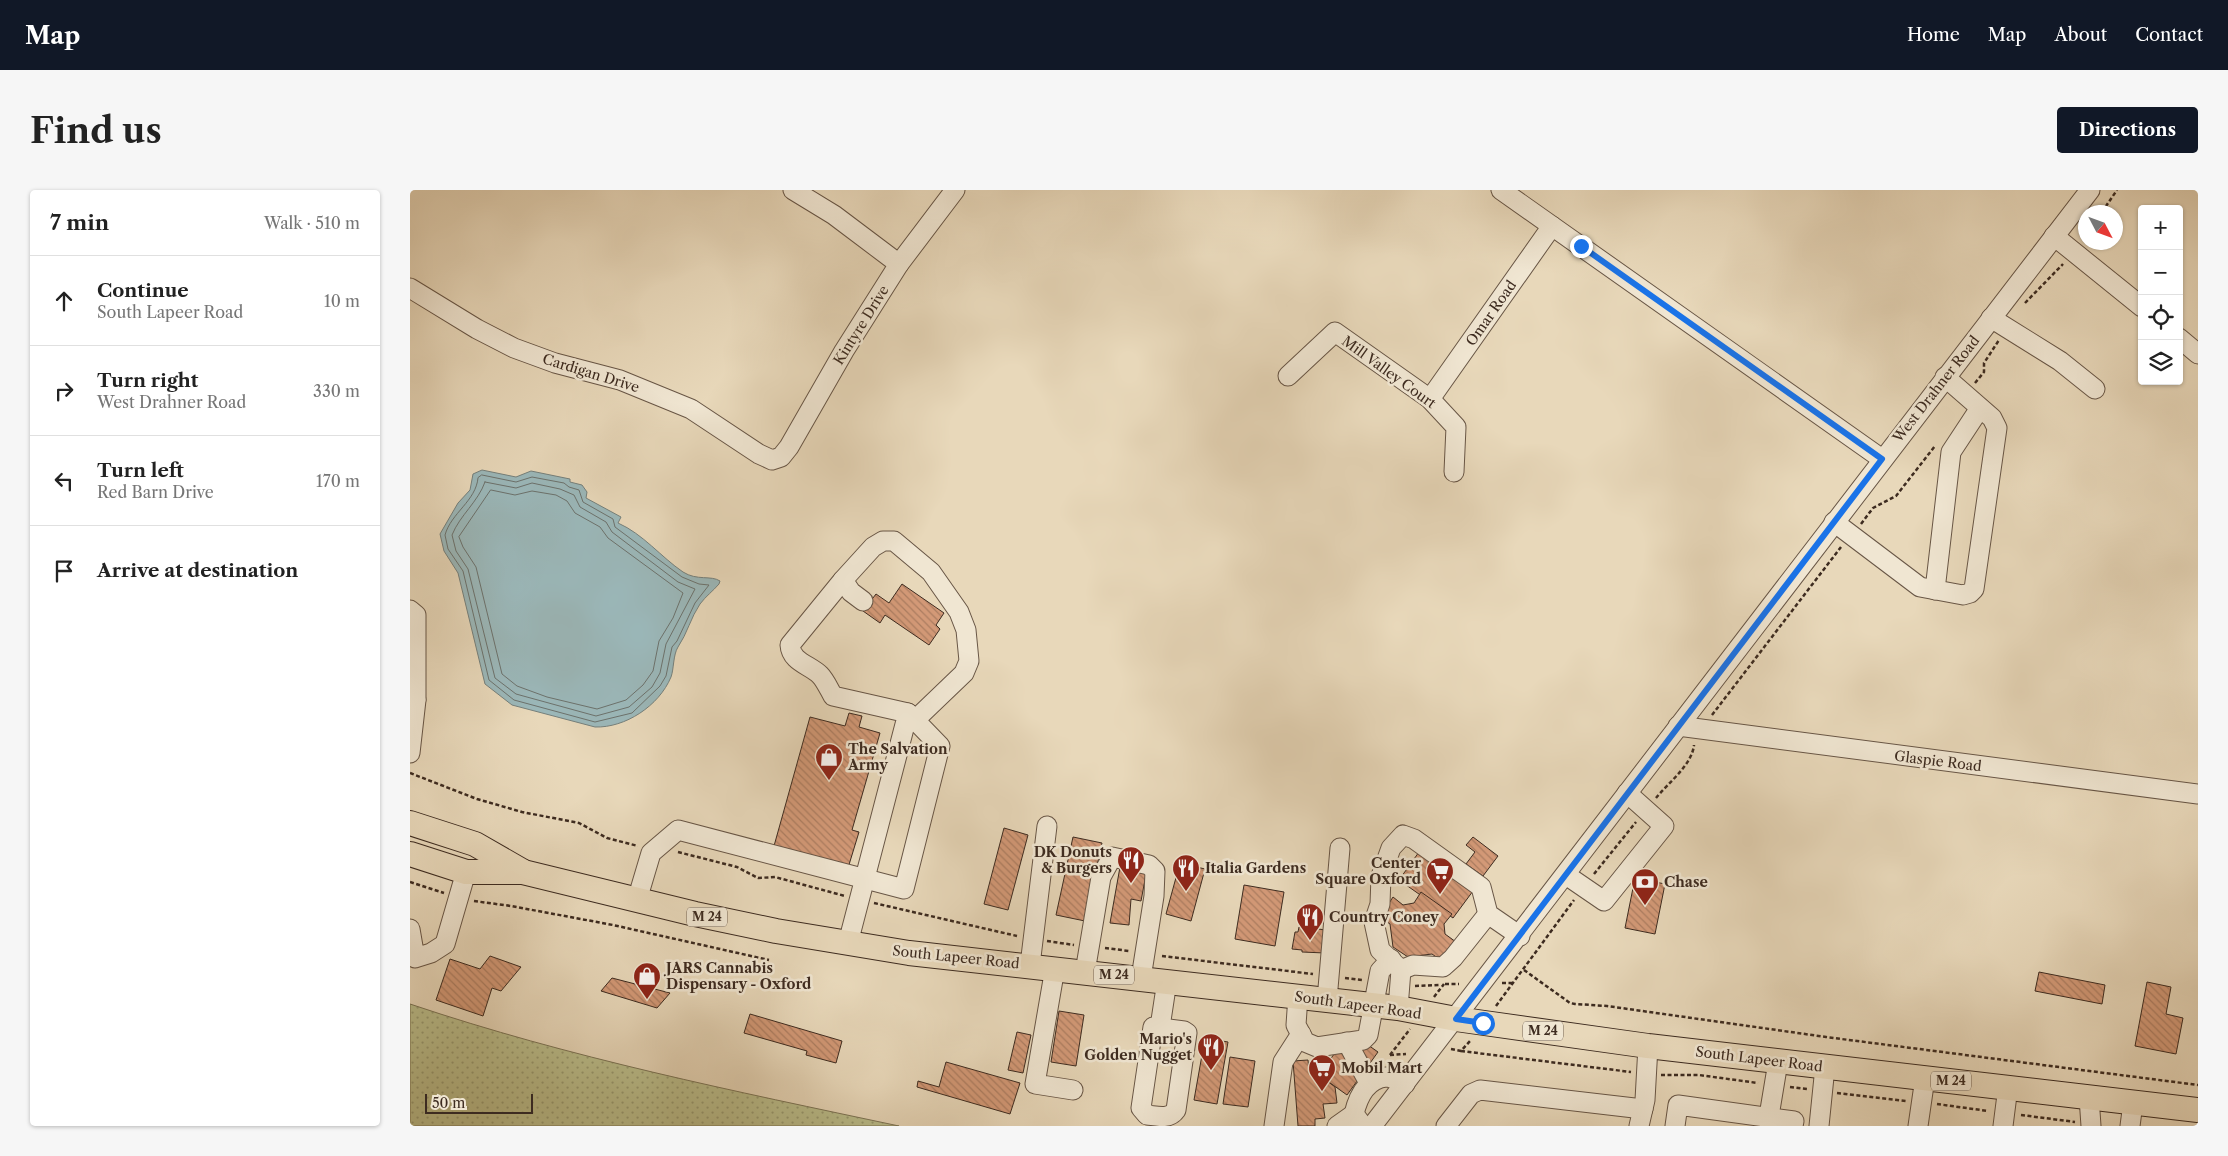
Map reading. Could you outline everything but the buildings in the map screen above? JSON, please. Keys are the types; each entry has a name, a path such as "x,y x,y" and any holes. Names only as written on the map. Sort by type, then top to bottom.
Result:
{"main road":[{"name":"South Lapeer Road","path":"410,823 475,844 523,872"},
{"name":"South Lapeer Road","path":"410,854 466,872 523,872 704,916 909,953 1030,965 1372,1005 1397,980 1456,1019 1648,1046 2008,1087 2197,1111"}],"street":[{"path":"793,190 834,214 899,264"},
{"name":"Kintyre Drive","path":"772,460 781,457 789,448 844,351 899,264 955,190"},
{"path":"1501,190 1882,459"},
{"name":"West Drahner Road","path":"1372,1126 1520,936 1882,459 2090,190"},
{"name":"Omar Road","path":"1430,399 1552,226"},
{"path":"2054,236 2138,305"},
{"name":"Cardigan Drive","path":"410,288 477,330 514,348 555,363 620,380 691,409 759,454 772,460"},
{"path":"1991,318 2060,362 2095,388"},
{"name":"Mill Valley Court","path":"1288,376 1334,332 1430,399 1456,427 1454,472"},
{"path":"2181,340 2198,354"},
{"path":"1834,522 1920,587 1963,595 1970,593 1976,582 1996,428 1992,418 1946,377"},
{"path":"1935,590 1951,452 1980,408"},
{"path":"637,900 651,853 678,830 864,881 904,889 940,746 911,717 833,696 820,675 795,658 790,652 790,646 843,580 873,547 883,541 894,541 931,572 959,612 966,630 969,661 964,673 911,717 864,881 848,943"},
{"path":"843,580 851,592 863,601"},
{"path":"410,610 416,615 410,753"},
{"name":"Glaspie Road","path":"1678,726 2198,794"},
{"path":"1566,875 1604,901 1664,826 1627,793"},
{"path":"1030,965 1047,826"},
{"path":"1397,980 1380,950 1374,922 1380,904 1381,876 1391,848 1403,834 1414,839 1481,887 1488,914 1520,936"},
{"path":"1327,1000 1340,848"},
{"path":"1085,972 1101,877 1112,857 1149,865 1155,872 1154,896 1141,978"},
{"path":"410,929 415,958 431,953 445,944 466,872"},
{"path":"1397,980 1413,964 1443,967 1453,958 1488,914"},
{"path":"1055,968 1035,1084 1073,1090"},
{"path":"1298,996 1296,1025 1305,1042 1318,1047 1363,1040 1368,1035 1372,1005 1380,971 1397,980"},
{"path":"1160,1027 1167,981"},
{"path":"1153,1027 1160,1027 1184,1031 1187,1034 1176,1110 1173,1114 1165,1117 1147,1115 1143,1113 1141,1108 1152,1030 1153,1027"},
{"path":"1274,1126 1282,1062 1301,1034"},
{"path":"1347,1042 1369,1083"},
{"path":"1451,1125 1471,1094 1480,1090 1641,1117 1648,1046"},
{"path":"1769,1116 1778,1062"},
{"path":"1821,1126 1826,1067"},
{"path":"1337,1126 1358,1120 1357,1101 1369,1083 1387,1077 1405,1084"},
{"path":"1918,1126 1925,1078"},
{"path":"2003,1126 2008,1087"},
{"path":"2089,1098 2092,1126"},
{"path":"2130,1126 2134,1103"},
{"path":"1675,1126 1678,1105 1769,1116 1794,1121 1793,1126"}],"path":[{"path":"2107,205 2117,190"},
{"path":"1966,395 1984,372 1984,363 2007,328 2027,301 2062,265"},
{"path":"1515,981 1584,887 1694,752 1695,738 1851,535 1873,508 1896,496 1940,440"},
{"path":"410,773 477,799 522,812 579,823 607,838 635,846 658,848 737,867 758,878 782,878 860,900 1033,939 1377,982"},
{"path":"410,882 458,898 613,924 769,960"},
{"path":"1524,970 1570,1003 1575,1004 1644,1011 1826,1038 2198,1085"},
{"path":"1397,980 1453,984"},
{"path":"1456,1050 1461,1051 1471,1039"}],"green space":[{"path":"410,1004 531,1041 592,1057 714,1086 899,1126 410,1126"}],"water":[{"path":"482,470 516,477 531,471 570,479 570,482 582,485 587,492 586,498 621,517 618,523 644,539 683,572 688,575 720,581 694,614 676,650 672,674 666,688 650,706 640,713 618,724 595,727 512,705 485,684 458,573 444,551 440,534 458,503 470,490 473,474"}],"place":[{"name":"The Salvation Army","path":"829,781"},
{"name":"DK Donuts & Burgers","path":"1131,884"},
{"name":"Italia Gardens","path":"1186,892"},
{"name":"Center Square Oxford","path":"1440,895"},
{"name":"Chase","path":"1645,906"},
{"name":"Country Coney","path":"1310,941"},
{"name":"JARS Cannabis Dispensary - Oxford","path":"647,1000"},
{"name":"Mario's Golden Nugget","path":"1211,1071"},
{"name":"Mobil Mart","path":"1322,1092"}],"route":[{"path":"1483,1023 1456,1019 1882,459 1581,246"}]}
